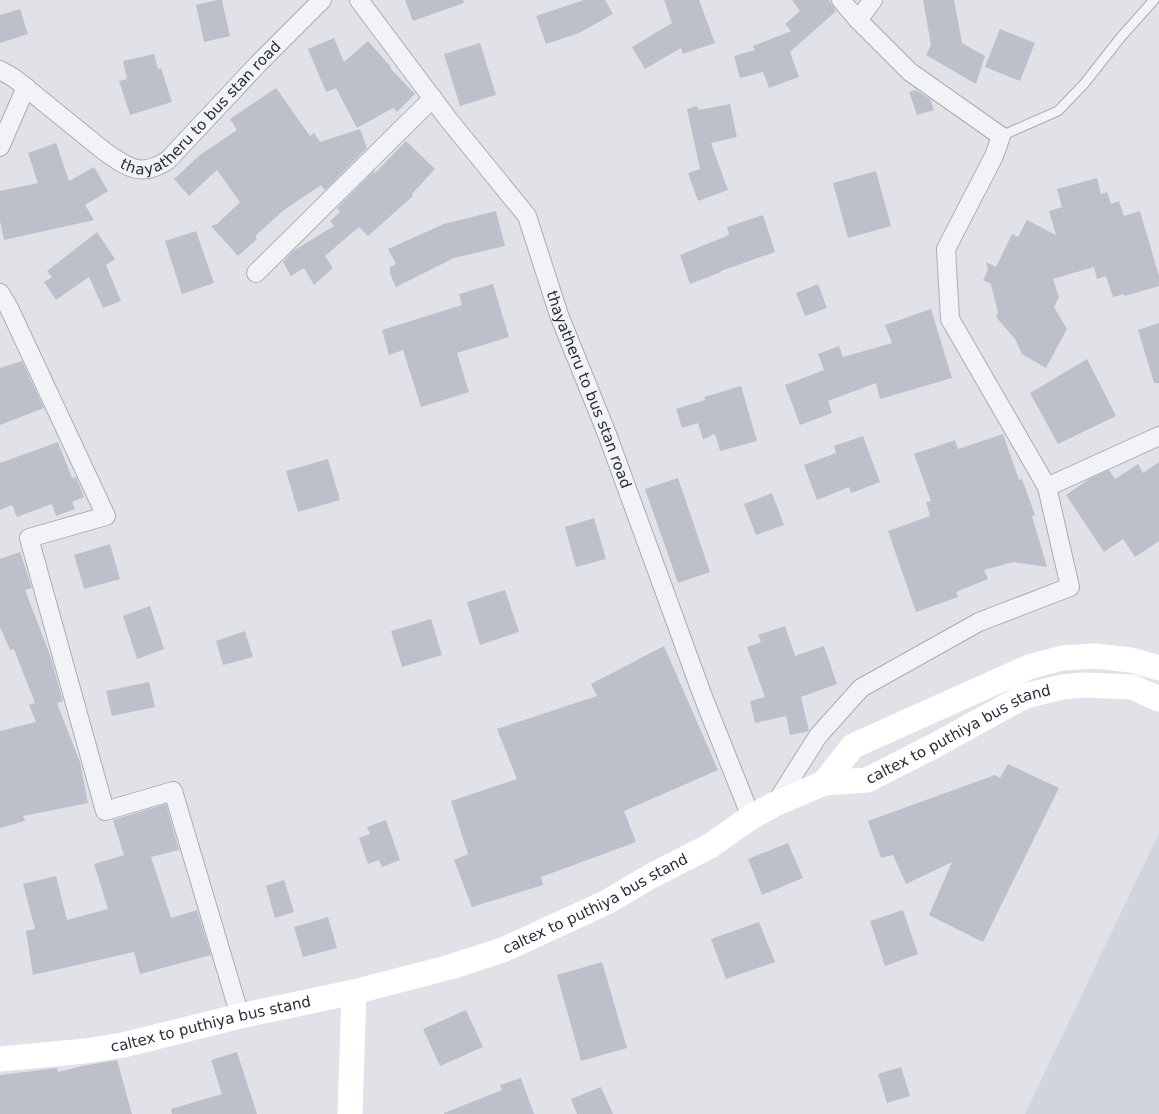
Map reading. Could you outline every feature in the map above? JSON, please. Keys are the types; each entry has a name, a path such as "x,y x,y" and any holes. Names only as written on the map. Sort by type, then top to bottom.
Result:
{"main road":[{"path":"824,783 853,746 1029,667 1062,658 1096,656 1131,660 1159,668"},
{"name":"caltex to puthiya bus stand","path":"0,1059 85,1051 123,1045 240,1016 354,992 450,967 503,950 607,902 653,875 710,846 751,817 775,804 824,783 867,780 1025,696 1062,687 1084,685 1132,687 1159,699"},
{"path":"350,1114 354,992"}],"street":[{"name":"thayatheru to bus stan road","path":"0,70 26,87 120,162 139,170 157,167 168,160 258,64 322,0"},
{"name":"thayatheru to bus stan road","path":"358,0 527,216 559,315 607,434 702,694 751,817"},
{"path":"775,804 818,736 861,688 979,622 1070,587 1048,487 950,319 946,250 994,156 1001,136 910,72 858,20 841,0"},
{"path":"858,20 873,0"},
{"path":"0,147 26,87"},
{"path":"256,273 433,98"},
{"path":"0,293 10,308 106,516 29,538 104,811 173,791 240,1016"},
{"path":"1048,487 1159,436"}],"lane":[{"path":"1001,136 1058,111 1084,84 1121,37 1154,0"}],"shaded area":[{"path":"1159,833 1159,1114 1025,1114"}],"building":[{"path":"222,0 230,36 204,42 196,5"},
{"path":"405,0 463,0 464,3 413,21"},
{"path":"584,0 605,0 613,14 579,33 546,44 536,16"},
{"path":"664,0 699,0 715,43 683,54 681,48 645,69 632,47 672,23"},
{"path":"792,0 829,0 836,11 790,52 799,77 769,88 763,72 740,78 734,56 755,50 753,46 791,31 785,24 800,11"},
{"path":"923,0 954,0 962,43 985,56 976,84 926,55 931,45"},
{"path":"20,9 28,34 0,43 0,15"},
{"path":"1000,29 1035,43 1020,81 985,67"},
{"path":"334,38 344,62 368,41 415,94 397,112 393,108 357,128 336,88 326,92 308,49"},
{"path":"480,43 496,95 460,106 444,54"},
{"path":"154,54 158,69 161,68 172,102 130,115 119,81 127,79 123,61"},
{"path":"276,88 310,136 314,133 320,142 360,129 367,148 325,190 321,185 284,210 255,236 257,239 238,256 211,226 217,224 240,202 217,170 189,196 174,179 200,155 237,130 230,119"},
{"path":"916,90 930,99 934,110 917,115 909,92"},
{"path":"730,104 737,137 711,143 728,190 698,201 688,173 700,169 687,109 697,106 699,110"},
{"path":"406,141 435,169 412,194 413,196 368,236 359,227 325,256 333,268 314,285 304,268 291,276 283,262 293,251 334,226 330,221 340,212 337,208"},
{"path":"56,143 69,181 94,167 108,191 85,205 94,220 4,240 0,221 0,191 38,183 28,153"},
{"path":"876,171 891,226 848,238 833,183"},
{"path":"1097,178 1101,194 1107,192 1111,204 1119,201 1124,216 1140,211 1159,276 1159,286 1125,296 1124,294 1113,297 1106,276 1097,279 1094,267 1053,279 1059,297 1054,307 1067,329 1046,368 1022,354 1015,339 996,317 998,313 991,284 983,280 988,270 986,262 996,267 1012,234 1018,237 1027,220 1056,235 1049,211 1062,207 1057,189"},
{"path":"496,211 505,246 454,258 396,287 390,274 390,267 396,264 388,249 444,224"},
{"path":"763,215 775,252 690,284 680,255 729,235 727,227"},
{"path":"196,231 214,283 182,294 165,241"},
{"path":"97,232 115,259 106,265 121,301 103,308 89,277 56,300 44,282 52,277 47,271"},
{"path":"493,284 509,337 457,353 469,392 421,407 403,350 389,355 382,330 462,305 459,294"},
{"path":"818,284 827,308 805,316 796,293"},
{"path":"931,309 952,378 880,399 876,383 828,401 832,413 800,425 785,385 824,370 818,354 839,346 843,357 892,343 885,325"},
{"path":"1159,323 1159,383 1154,383 1138,330"},
{"path":"1087,359 1116,416 1058,444 1030,393"},
{"path":"22,361 44,408 0,425 0,368"},
{"path":"741,386 757,441 720,451 715,434 703,439 698,423 682,428 676,409 705,400 704,397"},
{"path":"1003,434 1019,480 1022,479 1035,515 1032,516 1047,567 1013,562 984,570 988,579 956,592 958,597 916,612 888,531 930,516 926,502 931,501 914,454 955,440 958,449"},
{"path":"863,436 880,482 851,493 849,487 817,500 804,465 836,453 834,446"},
{"path":"58,442 72,478 76,477 84,497 72,502 75,509 56,516 52,504 17,517 12,505 0,510 0,463"},
{"path":"328,459 340,500 298,512 286,471"},
{"path":"1159,462 1159,541 1135,557 1123,539 1104,552 1066,495 1089,479 1109,470 1115,479 1138,464 1143,473"},
{"path":"678,478 710,572 678,583 645,489"},
{"path":"772,493 784,525 756,535 744,504"},
{"path":"594,518 606,559 576,567 565,527"},
{"path":"110,544 120,579 84,589 74,555"},
{"path":"20,552 32,588 25,590 50,655 63,701 57,703 80,762 88,803 23,816 25,821 0,828 0,731 36,722 29,705 35,703 14,649 10,650 0,627 0,559"},
{"path":"505,590 519,632 480,645 467,602"},
{"path":"150,606 164,649 137,659 123,616"},
{"path":"431,619 442,655 402,667 391,631"},
{"path":"785,626 795,656 824,646 837,684 801,697 809,731 790,735 786,716 755,723 750,701 765,697 747,647 761,642 758,635"},
{"path":"245,631 253,657 223,665 216,641"},
{"path":"664,646 718,770 624,811 636,842 541,877 543,885 472,907 454,860 468,854 451,801 517,779 497,729 597,696 591,684"},
{"path":"149,682 155,707 112,716 106,691"},
{"path":"1008,764 1059,788 983,942 929,915 952,862 906,884 893,855 881,858 868,821 995,775 1000,778"},
{"path":"166,804 179,850 151,857 171,918 197,910 211,955 140,974 134,952 33,975 26,931 35,929 23,884 56,876 67,920 108,909 94,864 124,855 113,820"},
{"path":"386,820 400,860 382,867 379,860 368,864 359,838 370,834 367,827"},
{"path":"788,843 803,878 762,895 748,859"},
{"path":"284,880 294,912 275,918 266,886"},
{"path":"903,910 918,954 885,966 870,921"},
{"path":"328,917 337,948 303,957 294,927"},
{"path":"759,922 775,962 726,979 711,939"},
{"path":"602,962 627,1048 581,1061 557,975"},
{"path":"466,1010 483,1047 440,1066 423,1029"},
{"path":"237,1052 257,1114 172,1114 171,1109 222,1094 211,1060"},
{"path":"117,1060 132,1114 0,1114 0,1075 57,1068 58,1072"},
{"path":"901,1067 910,1096 887,1103 878,1074"},
{"path":"521,1078 534,1114 444,1114 502,1090 500,1085"},
{"path":"601,1087 613,1114 577,1114 571,1099"}]}
